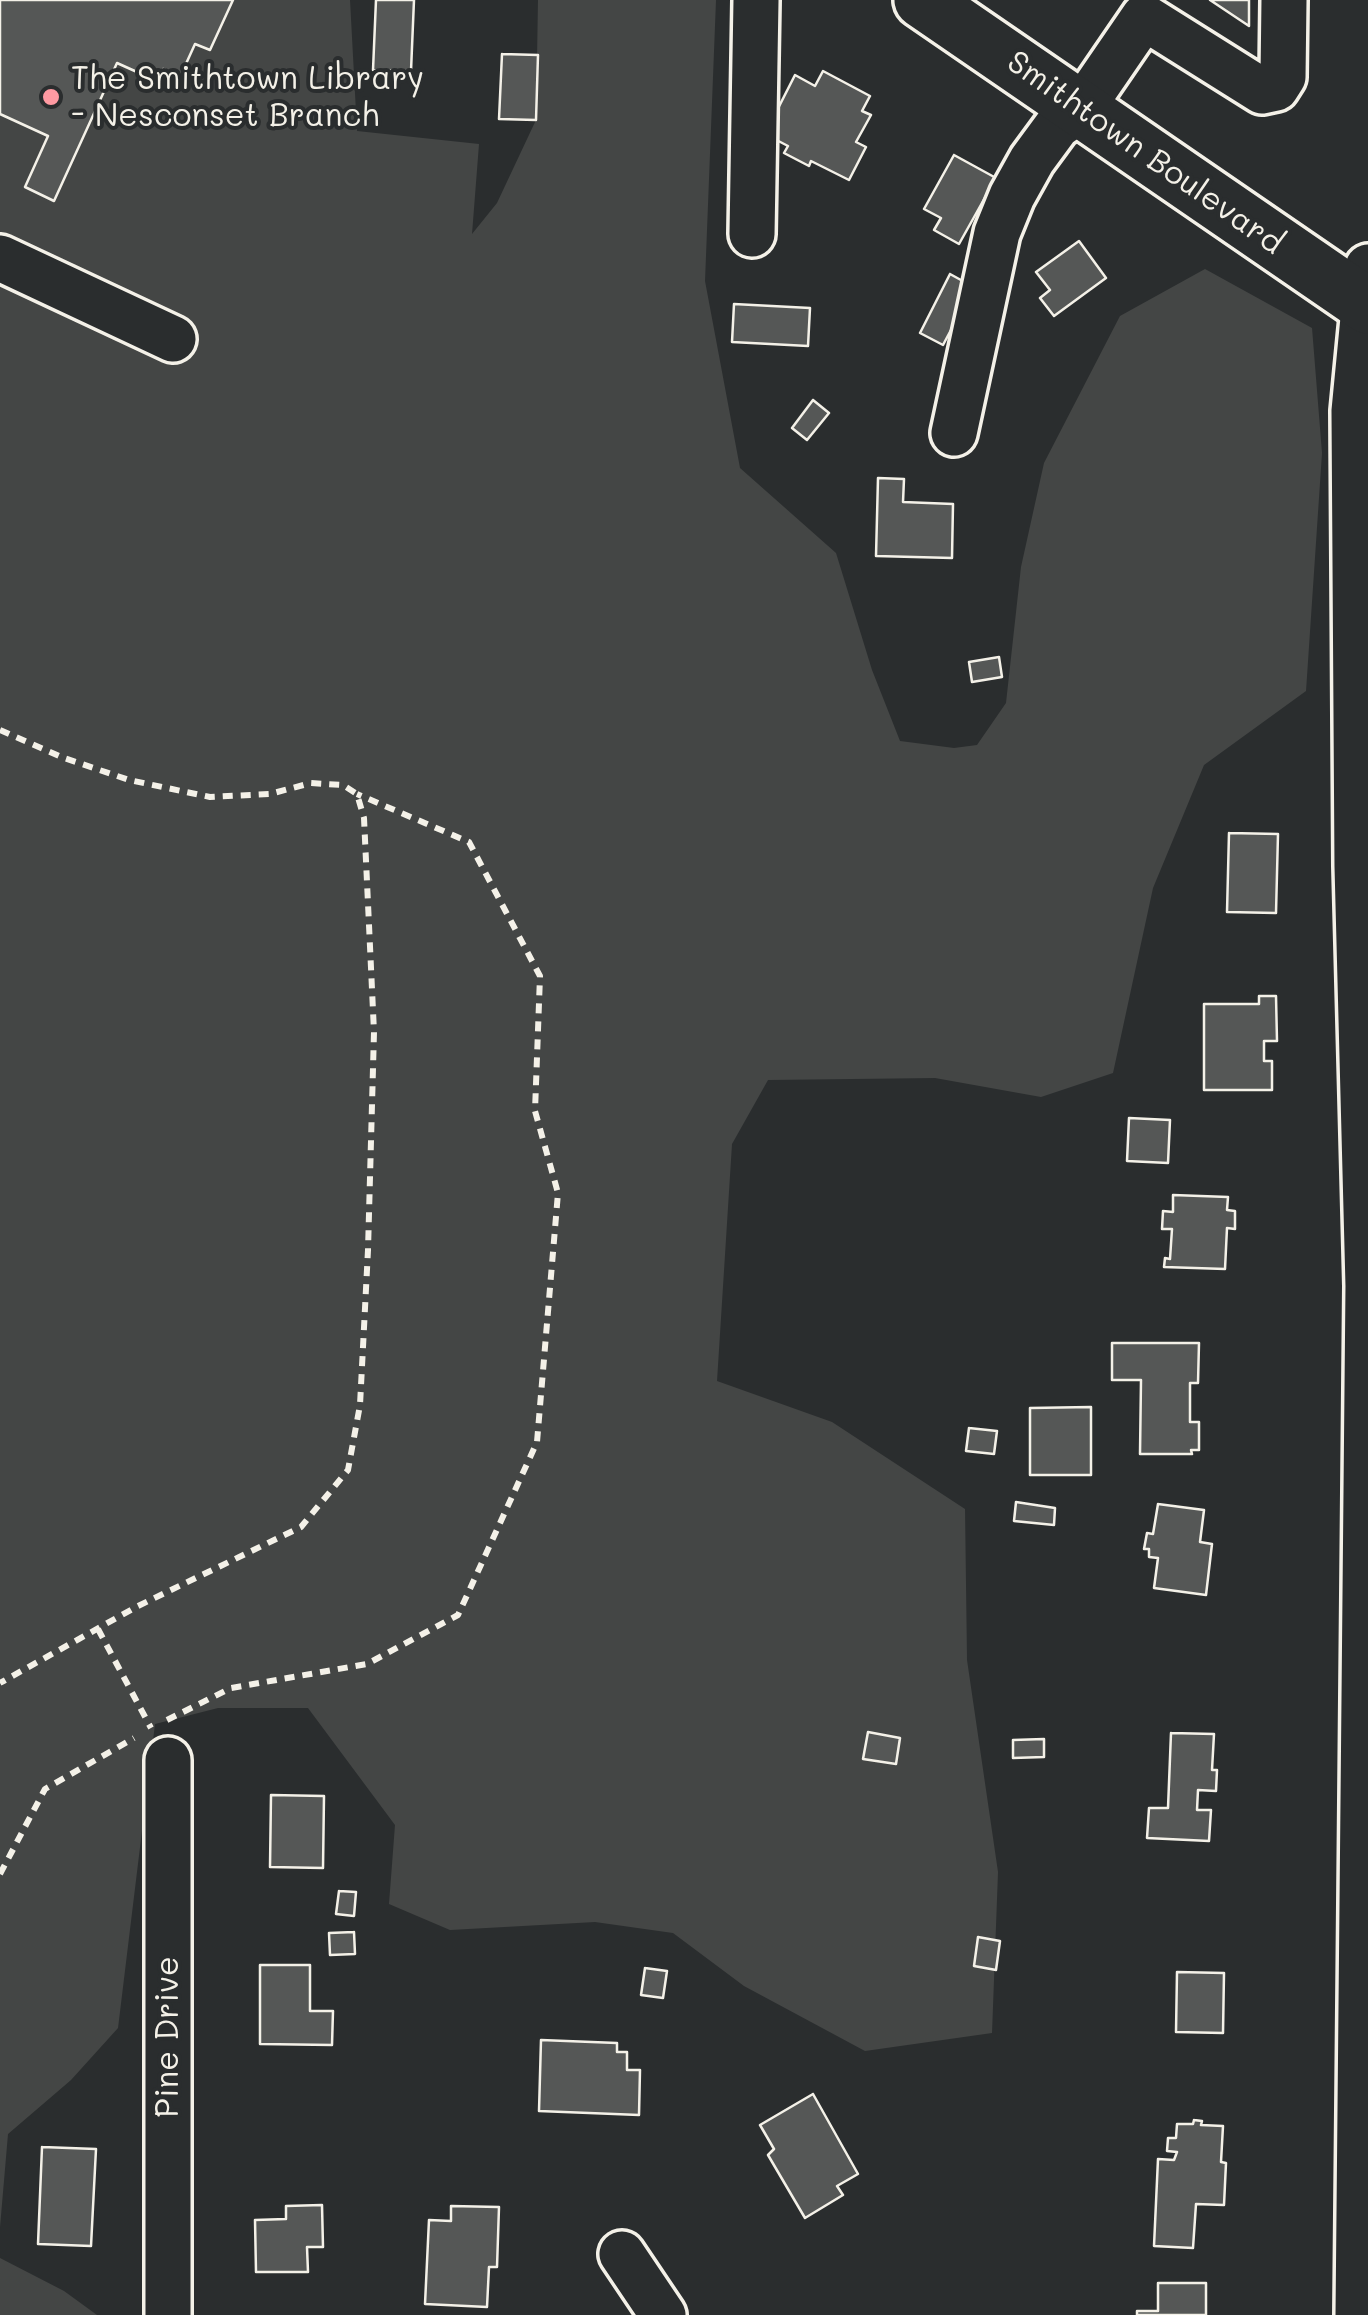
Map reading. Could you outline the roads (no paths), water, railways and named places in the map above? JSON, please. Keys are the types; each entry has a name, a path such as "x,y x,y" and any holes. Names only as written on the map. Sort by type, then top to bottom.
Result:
{"main road":[{"name":"Smithtown Boulevard","path":"922,0 1081,109 1366,292"}],"street":[{"path":"752,234 756,0"},
{"path":"954,432 1002,220 1032,160 1057,126 1081,109 1131,9 1262,91 1276,88 1284,77 1284,0"},
{"path":"0,258 173,339"},
{"path":"1358,2315 1368,1286 1357,866 1354,411 1366,292"},
{"name":"Pine Drive","path":"160,1744 168,2315"},
{"path":"622,2254 663,2315"}],"place":[{"name":"The Smithtown Library - Nesconset Branch","path":"51,97"}]}
